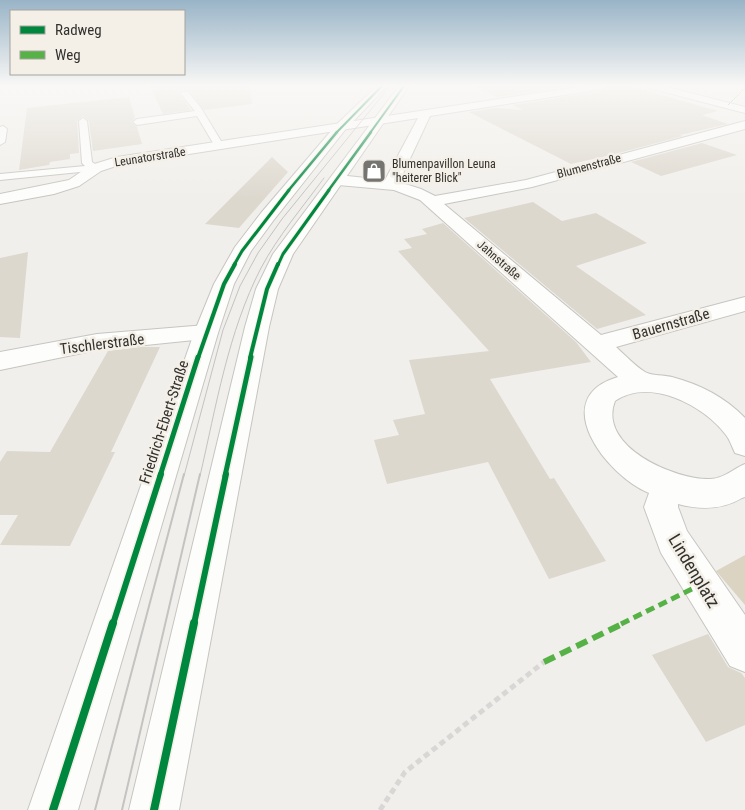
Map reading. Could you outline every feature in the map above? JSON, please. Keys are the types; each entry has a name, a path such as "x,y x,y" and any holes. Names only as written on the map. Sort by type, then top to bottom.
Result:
{"street":[{"name":"Friedrich-Ebert-Straße","path":"53,810 206,333 224,284 242,251 267,217 344,124"},
{"name":"Leunatorstraße","path":"0,199 68,185 96,168 117,162 359,124"},
{"path":"154,810 257,327 267,289 283,254 378,124"},
{"path":"390,185 420,124"},
{"name":"Blumenstraße","path":"432,202 527,184 745,125"},
{"name":"Jahnstraße","path":"338,180 390,185 415,191 432,202 640,382"},
{"name":"Bauernstraße","path":"598,344 745,304"},
{"name":"Tischlerstraße","path":"0,361 26,354 97,342 206,333"},
{"path":"741,431 718,410 698,397 662,384 640,382 619,386 604,396 598,410 602,432 617,454 644,475 667,486 699,494 725,492 745,478"},
{"name":"Lindenplatz","path":"667,486 661,507 672,541 745,651"}],"lane":[{"path":"83,124 87,163 96,168"},
{"path":"206,124 219,146"},
{"path":"0,142 3,129"},
{"path":"0,177 96,168"}],"path":[{"path":"380,810 405,772 544,662"}],"shaded area":[{"path":"745,555 745,605 716,571"}],"building":[{"path":"25,124 77,124 79,153 70,154 70,159 50,162 49,165 19,170"},
{"path":"89,124 133,124 137,127 142,144 93,151"},
{"path":"492,124 728,124 680,135 683,136 571,164"},
{"path":"702,143 737,155 661,176 631,162"},
{"path":"272,157 288,172 239,228 205,224"},
{"path":"533,202 562,221 596,213 647,243 576,266 646,315 597,329 464,218"},
{"path":"443,223 576,342 591,362 490,379 550,479 554,478 606,561 549,579 488,462 387,484 374,440 399,435 393,420 425,414 409,360 489,351 398,251 412,248 404,239 427,234 422,229"},
{"path":"28,252 20,338 0,337 0,258"},
{"path":"160,347 111,452 115,452 70,546 0,545 18,515 0,515 0,462 7,451 50,452 108,351"},
{"path":"708,634 728,667 741,673 745,678 745,725 706,742 652,655"}],"tram line":[{"path":"184,476 223,330 240,286 258,253 282,219 359,124"},
{"path":"200,476 231,344 250,292 261,268 275,245 324,178"},
{"path":"95,810 184,474"},
{"path":"122,810 200,474"}],"marked path":[{"path":"544,662 700,585"}],"cycle path":[{"path":"53,810 206,333 224,284 242,251 267,217 344,124"},
{"path":"154,810 257,327 267,289 283,254 377,124"}],"place":[{"name":"Blumenpavillon Leuna \"heiterer Blick\"","path":"374,171"}]}
